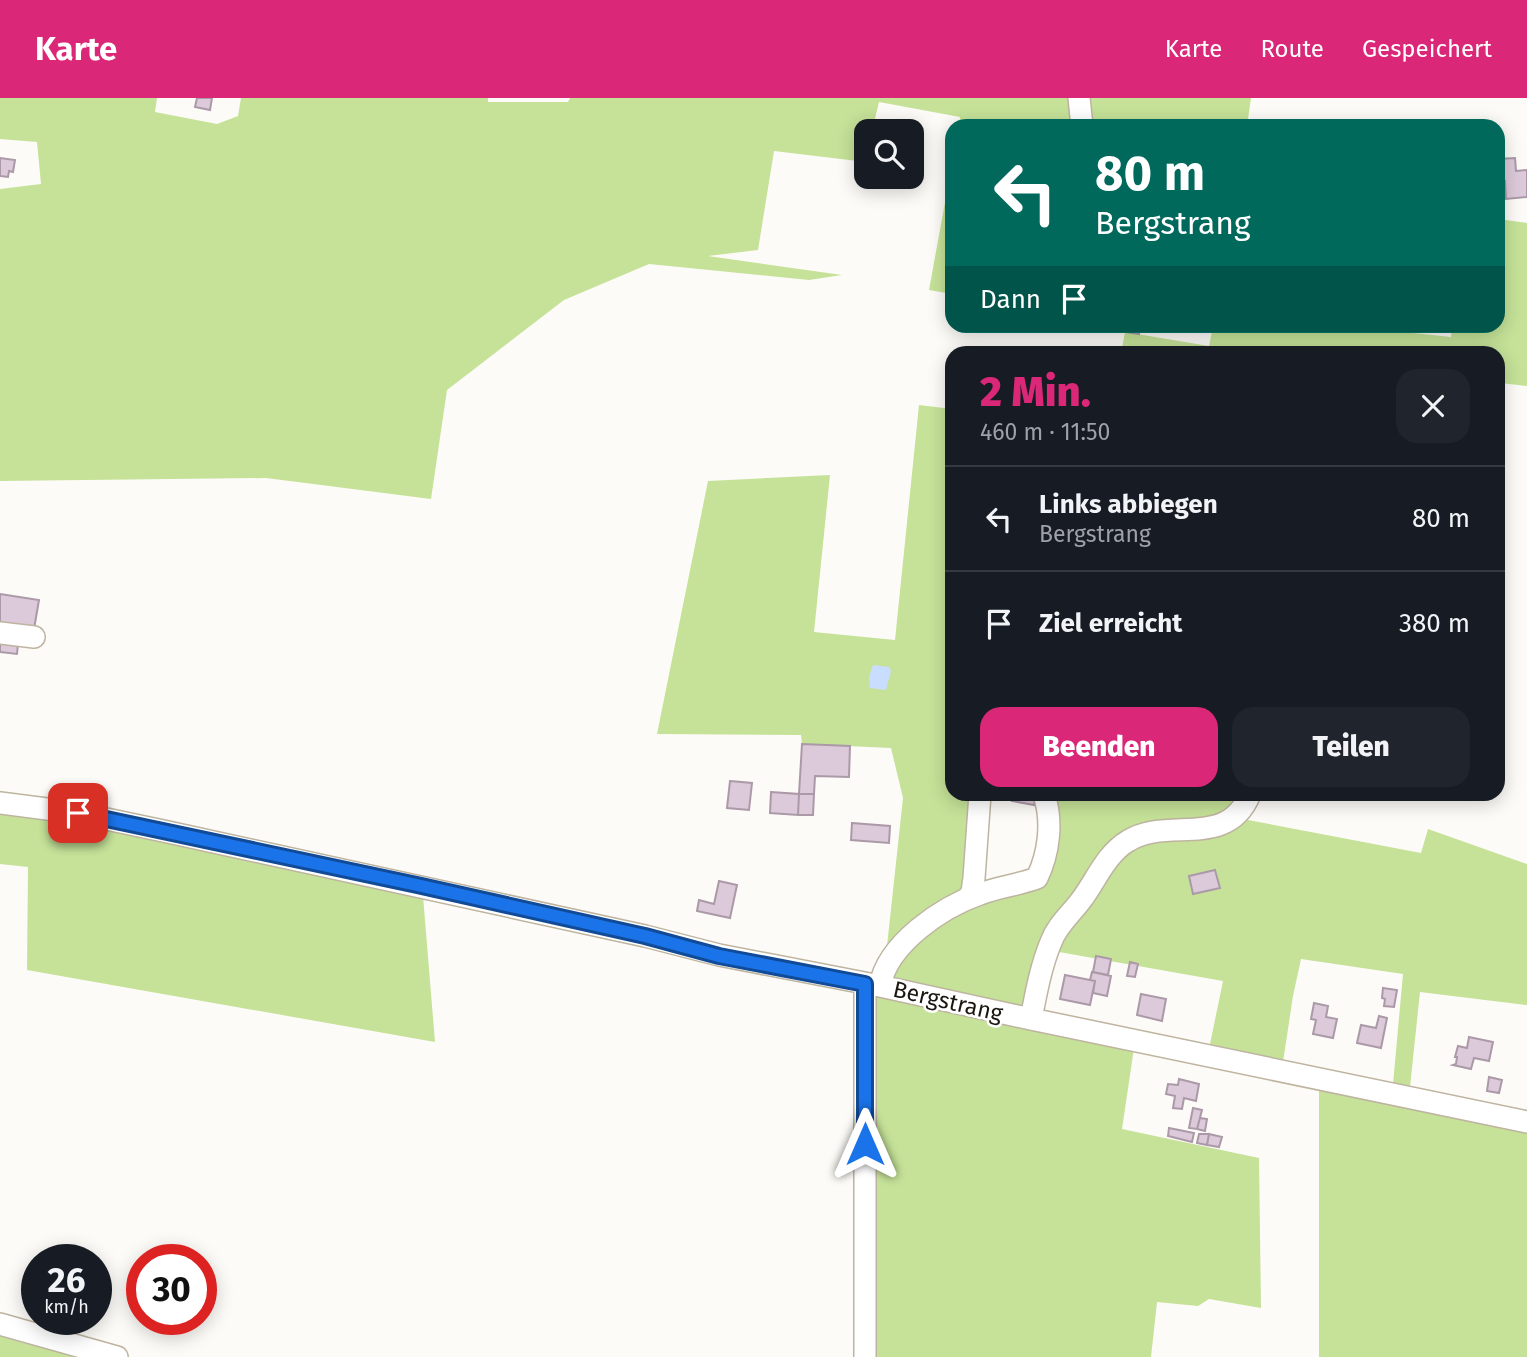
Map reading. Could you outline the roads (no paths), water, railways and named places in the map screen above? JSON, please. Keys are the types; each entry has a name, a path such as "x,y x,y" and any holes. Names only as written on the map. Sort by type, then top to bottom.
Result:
{"street":[{"path":"1079,98 1081,119"},
{"path":"0,633 34,637"},
{"path":"967,899 972,892 974,878 980,801"},
{"path":"865,1357 872,985 910,937 930,920 967,899 1037,878 1046,855 1049,828 1046,801"},
{"path":"1031,1019 1051,939 1083,898 1104,864 1126,842 1143,833 1212,828 1237,816 1246,801"},
{"name":"Bergstrang","path":"0,803 78,813 645,936 719,956 872,985 1527,1122"},
{"path":"0,1324 117,1357"}],"water":[{"path":"873,665 889,667 891,671 886,690 870,688 869,677"}]}
